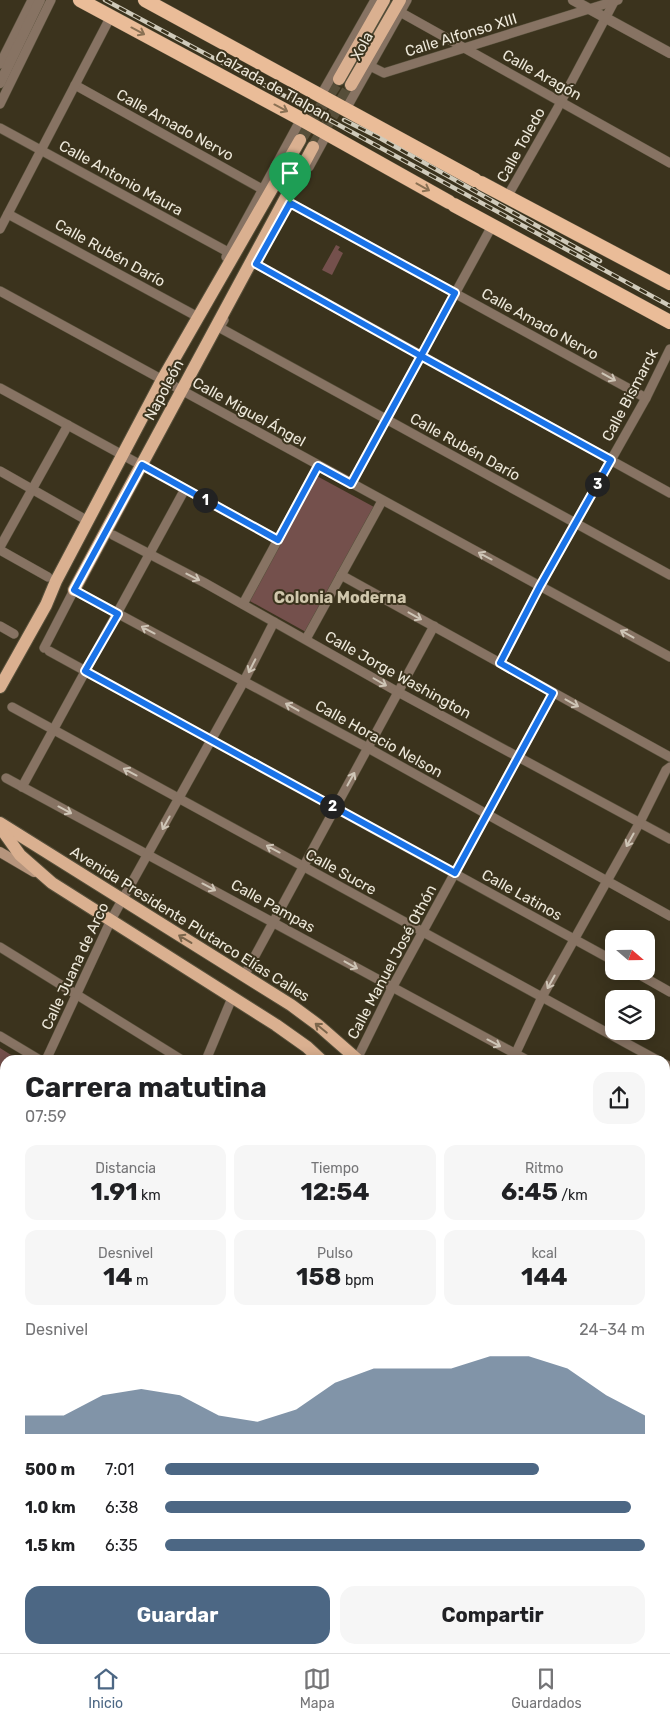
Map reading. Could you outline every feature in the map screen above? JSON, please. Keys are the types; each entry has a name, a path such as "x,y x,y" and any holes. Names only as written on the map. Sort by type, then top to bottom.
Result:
{"highway":[{"name":"Calzada de Tlalpan","path":"80,0 670,322"},
{"name":"Calzada de Tlalpan","path":"145,0 507,197 670,283"}],"main road":[{"name":"Xola","path":"339,79 384,0"},
{"name":"Xola","path":"351,86 400,6"},
{"name":"Napoleón","path":"0,687 46,606 56,581 124,456 162,380 300,140"},
{"name":"Napoleón","path":"74,590 313,147"},
{"name":"Avenida Presidente Plutarco Elías Calles","path":"0,823 291,1005 318,1025 351,1055"},
{"path":"0,827 20,855 52,883"},
{"path":"0,852 111,920 291,1036 315,1055"}],"street":[{"path":"0,64 4,45 32,0"},
{"path":"0,83 40,0"},
{"path":"0,104 50,0"},
{"name":"Xola","path":"321,95 375,0"},
{"name":"Xola","path":"346,109 400,6 407,0"},
{"path":"573,0 670,53"},
{"name":"Calle Alfonso XIII","path":"370,66 384,73 616,0"},
{"name":"Calle Toledo","path":"507,197 616,0"},
{"name":"Calle Aragón","path":"400,6 465,48 670,162"},
{"path":"0,228 111,16"},
{"name":"Calle Amado Nervo","path":"75,85 262,188"},
{"name":"Napoleón","path":"211,296 228,252 301,119"},
{"name":"Calle Antonio Maura","path":"0,128 228,252"},
{"path":"327,134 256,264 670,493"},
{"name":"Calle Amado Nervo","path":"290,203 646,398"},
{"name":"Calle Rubén Darío","path":"8,214 198,317"},
{"path":"351,484 492,226"},
{"name":"Calle Rubén Darío","path":"256,264 220,328 670,575"},
{"name":"Calle Miguel Ángel","path":"0,291 670,657"},
{"name":"Calle Bismarck","path":"500,663 540,586 646,398 670,349"},
{"path":"0,388 278,540"},
{"path":"48,576 0,548 68,425"},
{"path":"243,604 318,466"},
{"path":"0,471 88,521"},
{"path":"22,787 185,489"},
{"path":"306,640 382,501"},
{"name":"Calle Jorge Washington","path":"113,536 205,583 398,692 670,839"},
{"path":"342,575 670,757"},
{"name":"Napoleón","path":"46,649 74,590"},
{"name":"Calle Horacio Nelson","path":"74,590 368,748 670,916"},
{"name":"Calle Juana de Arco","path":"48,1055 111,920 244,681 274,622"},
{"path":"0,626 14,634"},
{"path":"244,976 434,626"},
{"name":"Calle Latinos","path":"46,649 605,956"},
{"name":"Calle Manuel José Othón","path":"359,1055 392,988 553,693"},
{"name":"Calle Sucre","path":"12,707 648,1055"},
{"path":"514,1055 542,997 640,822 666,770 670,766"},
{"name":"Calle Pampas","path":"6,778 274,922 509,1055"},
{"path":"0,947 174,1055"},
{"path":"649,980 670,992"},
{"path":"208,1055 232,998"},
{"path":"0,1036 32,1055"}],"green space":[{"path":"336,245 340,247 338,250 343,253 332,275 322,270"},
{"path":"315,475 374,507 306,632 248,600"},
{"path":"0,1048 11,1055 0,1055"}],"tunnel":[{"path":"300,140 339,79"},
{"path":"313,147 351,85"}],"railway":[{"path":"105,0 670,306"},
{"path":"344,120 378,137 600,261"}],"district":[{"name":"Colonia Moderna","path":"340,597"}],"route":[{"path":"290,203 256,264 421,356 351,484 318,466 278,540 142,465 74,590 118,614 85,671 455,873 553,693 500,663 540,586 611,460 421,356 455,293 290,203"}]}
